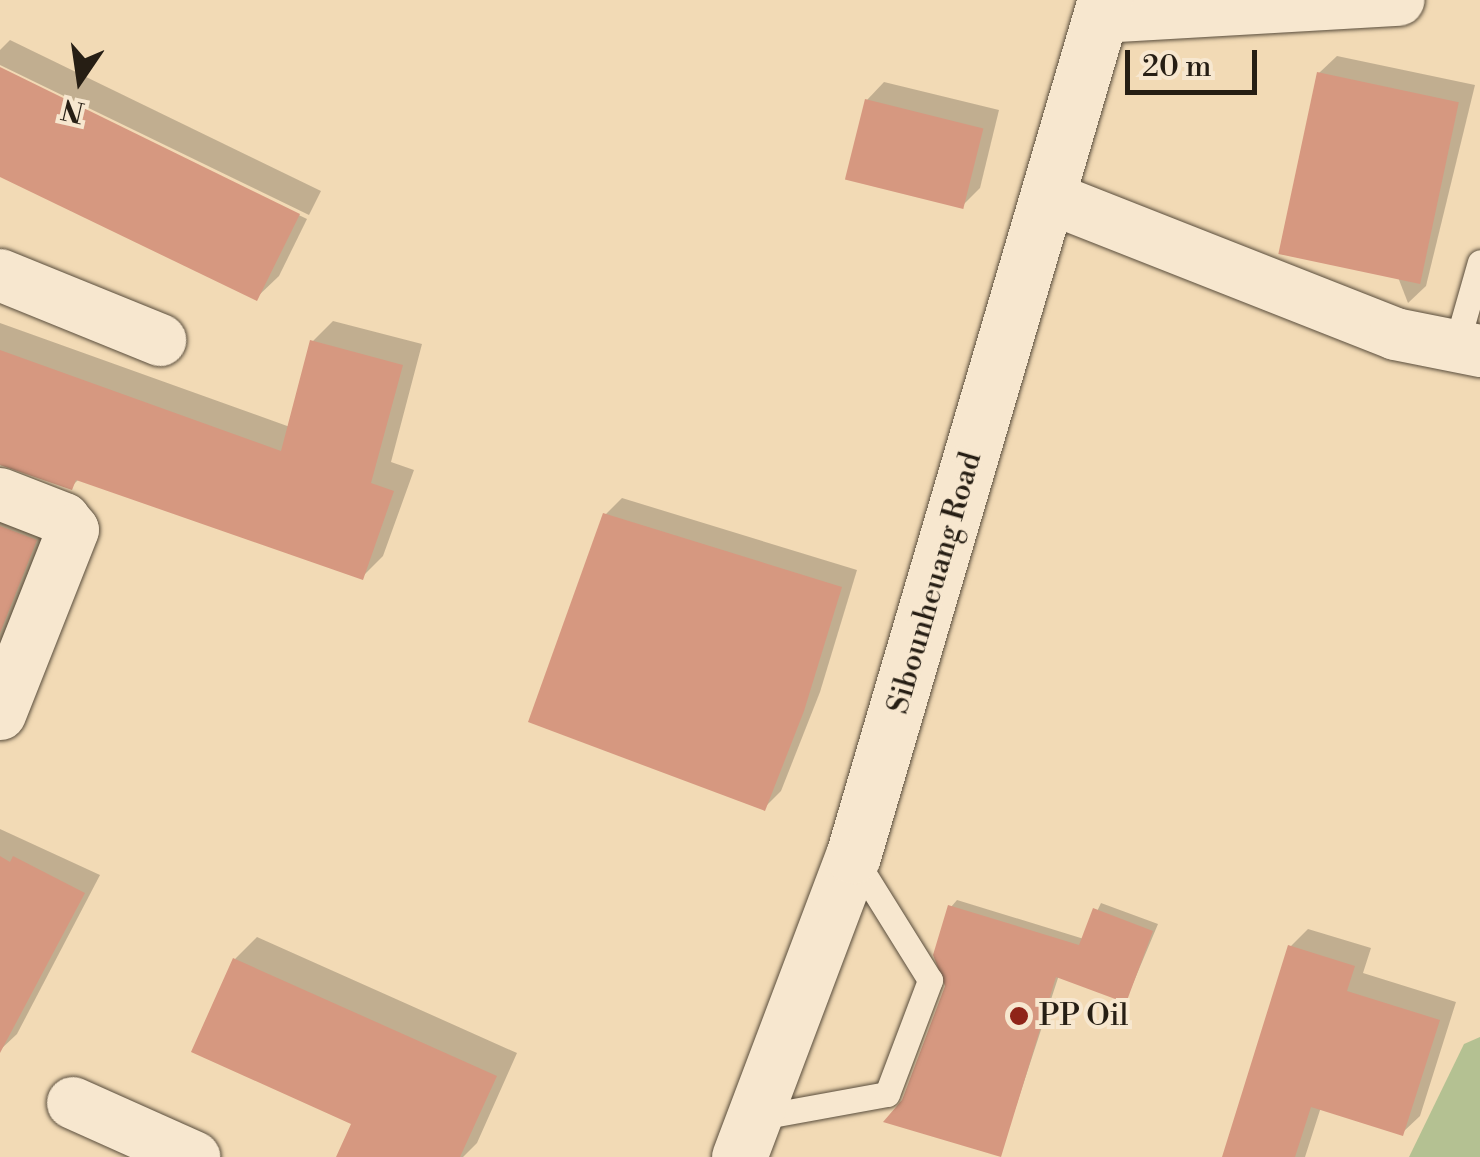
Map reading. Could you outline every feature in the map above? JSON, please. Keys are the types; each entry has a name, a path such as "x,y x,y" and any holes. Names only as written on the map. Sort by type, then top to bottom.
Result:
{"street":[{"path":"1103,8 1398,0"},
{"name":"Sibounheuang Road","path":"747,1137 853,856 1103,8"},
{"path":"1048,196 1395,334 1468,348"},
{"path":"0,274 160,340"},
{"path":"0,494 64,519 73,530 0,714"},
{"path":"73,1103 194,1157"}],"lane":[{"path":"1468,348 1480,262"},
{"path":"747,1137 888,1094 930,980 853,856"}],"green space":[{"path":"1480,1037 1480,1157 1409,1157 1464,1044"}],"building":[{"path":"0,67 300,214 257,301 0,177"},
{"path":"1317,72 1459,102 1420,284 1278,254"},
{"path":"865,99 983,129 963,209 845,180"},
{"path":"310,340 403,365 371,483 394,491 363,580 76,480 72,490 0,465 0,350 281,451"},
{"path":"603,513 842,587 804,711 765,811 528,722"},
{"path":"0,526 37,540 0,633"},
{"path":"0,856 10,862 13,856 85,893 0,1053"},
{"path":"948,905 1079,945 1093,908 1153,931 1126,1003 1056,977 1001,1157 883,1122 902,1100 945,986 933,955"},
{"path":"1288,945 1355,966 1347,991 1440,1020 1403,1136 1311,1107 1295,1157 1222,1157"},
{"path":"233,958 497,1076 460,1157 336,1157 351,1124 191,1052"}],"place":[{"name":"PP Oil","path":"1019,1016"}]}
